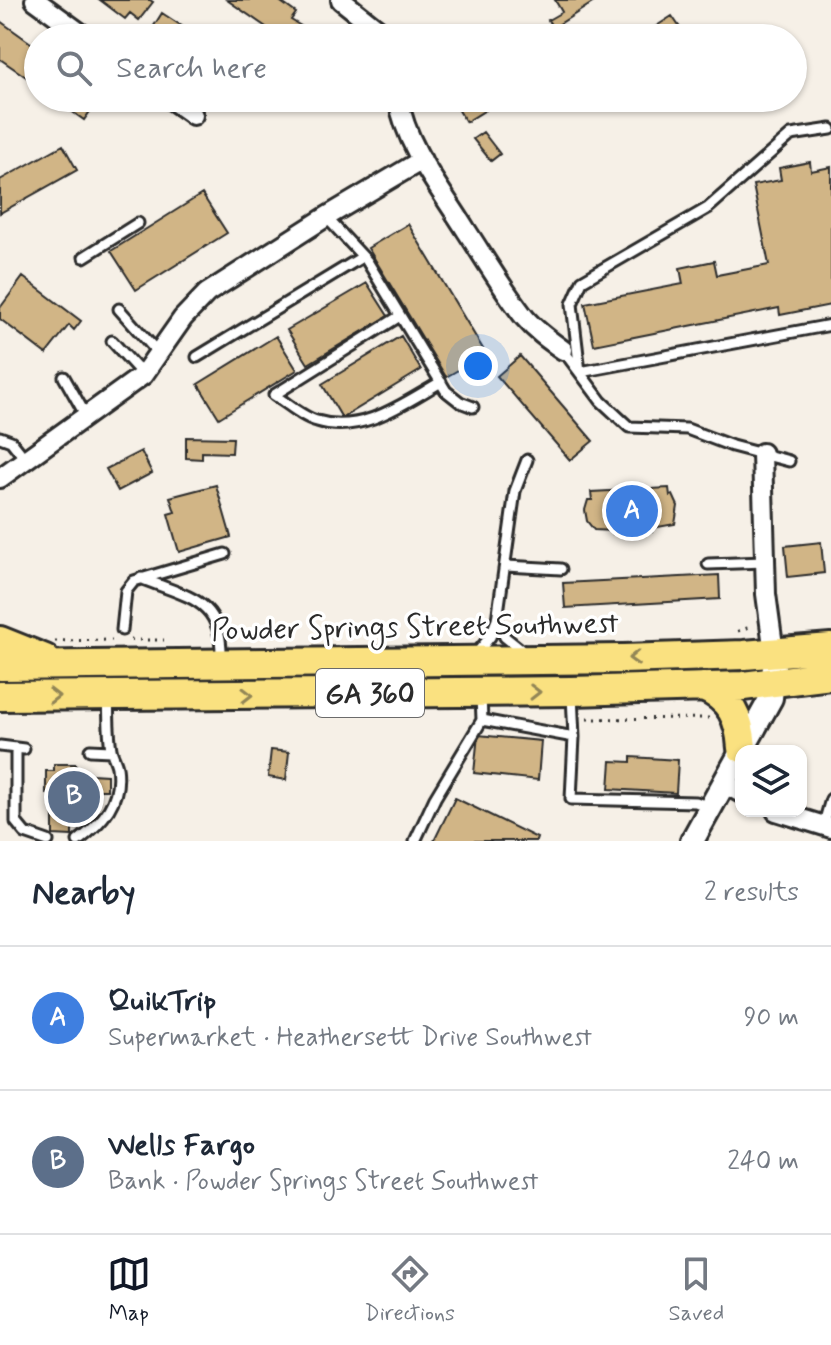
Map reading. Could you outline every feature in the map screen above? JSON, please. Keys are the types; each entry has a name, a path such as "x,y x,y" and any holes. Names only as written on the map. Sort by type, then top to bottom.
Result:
{"main road":[{"path":"0,641 61,665"},
{"name":"Powder Springs Street Southwest","path":"0,666 533,659 774,653 831,648"},
{"name":"GA 360","path":"0,696 481,706 572,691 703,687 831,675"},
{"path":"703,687 719,695 731,708 741,728 742,745"}],"street":[{"path":"35,0 68,24"},
{"path":"341,0 374,24"},
{"path":"189,112 193,115"},
{"path":"402,112 407,134 422,160 527,320 563,350"},
{"path":"0,478 143,375 160,355 183,318 207,293 422,160"},
{"path":"744,745 771,698 773,682 762,453"},
{"path":"692,841 710,808 732,788"},
{"path":"795,817 827,827"}],"lane":[{"path":"580,372 572,304 582,281 708,208 791,135 831,129"},
{"path":"326,217 362,257 441,382 453,397 473,407"},
{"path":"84,257 138,223"},
{"path":"197,357 362,257"},
{"path":"119,309 160,355"},
{"path":"400,316 274,395 319,422 366,421 441,382"},
{"path":"580,372 831,325"},
{"path":"112,341 143,375"},
{"path":"563,350 601,401 629,427 687,429 732,446 789,461"},
{"path":"64,377 86,417"},
{"path":"0,437 11,441 26,460"},
{"path":"467,660 485,645 497,620 515,491 527,460"},
{"path":"122,630 126,591 134,581 225,554"},
{"path":"708,564 765,562"},
{"path":"506,566 561,569"},
{"path":"141,578 207,606 221,631 221,662"},
{"path":"497,620 505,637 533,659"},
{"path":"572,691 574,737 571,799 696,802 710,808"},
{"path":"78,841 113,805 118,790 117,764 111,751 108,696"},
{"path":"415,841 481,706 574,737"},
{"path":"0,746 20,748 16,822 25,833 48,841"},
{"path":"90,750 111,751"},
{"path":"827,827 831,799"}],"building":[{"path":"100,0 153,2 139,20 130,13 125,19"},
{"path":"227,0 278,0 296,13 291,20 298,24 262,24"},
{"path":"555,0 597,0 559,24 550,24 548,20 562,12"},
{"path":"162,13 179,24 155,24"},
{"path":"672,16 677,24 660,24"},
{"path":"0,21 24,38 24,75 0,59"},
{"path":"73,112 90,112 84,120"},
{"path":"460,112 482,112 466,122"},
{"path":"483,132 500,154 491,161 473,139"},
{"path":"63,145 77,170 0,213 0,180"},
{"path":"810,162 811,171 831,167 831,305 780,315 779,308 594,345 585,303 683,284 680,268 714,261 717,275 769,265 753,185 781,180 779,168"},
{"path":"202,194 227,233 136,290 111,251"},
{"path":"408,224 486,354 446,377 368,248"},
{"path":"23,277 81,321 74,330 69,325 46,354 0,319 0,308"},
{"path":"367,283 388,316 308,364 287,330"},
{"path":"276,336 297,370 219,418 198,384"},
{"path":"401,336 421,370 342,418 322,384"},
{"path":"520,356 593,441 570,460 497,376"},
{"path":"186,437 233,438 232,453 202,452 202,459 186,458"},
{"path":"141,451 152,473 118,491 106,469"},
{"path":"216,485 231,537 179,552 168,514 175,512 170,497"},
{"path":"669,488 670,496 673,495 678,506 675,524 652,528 652,532 645,532 645,535 621,537 613,531 594,530 587,521 585,510 588,500 592,500 591,492"},
{"path":"821,542 824,573 788,577 785,546"},
{"path":"719,575 720,599 565,608 563,583"},
{"path":"478,735 541,741 538,780 474,773"},
{"path":"271,750 289,752 286,780 268,777"},
{"path":"631,757 678,760 676,793 609,789 611,761 631,762"},
{"path":"54,764 76,764 76,770 107,775 107,790 98,790 97,801 72,800 72,836 53,835 53,800 50,800 50,794 46,794 46,771 54,771"},
{"path":"455,798 537,838 536,841 434,841"}],"place":[{"name":"QuikTrip","path":"632,511"},
{"name":"Wells Fargo","path":"74,797"}]}
